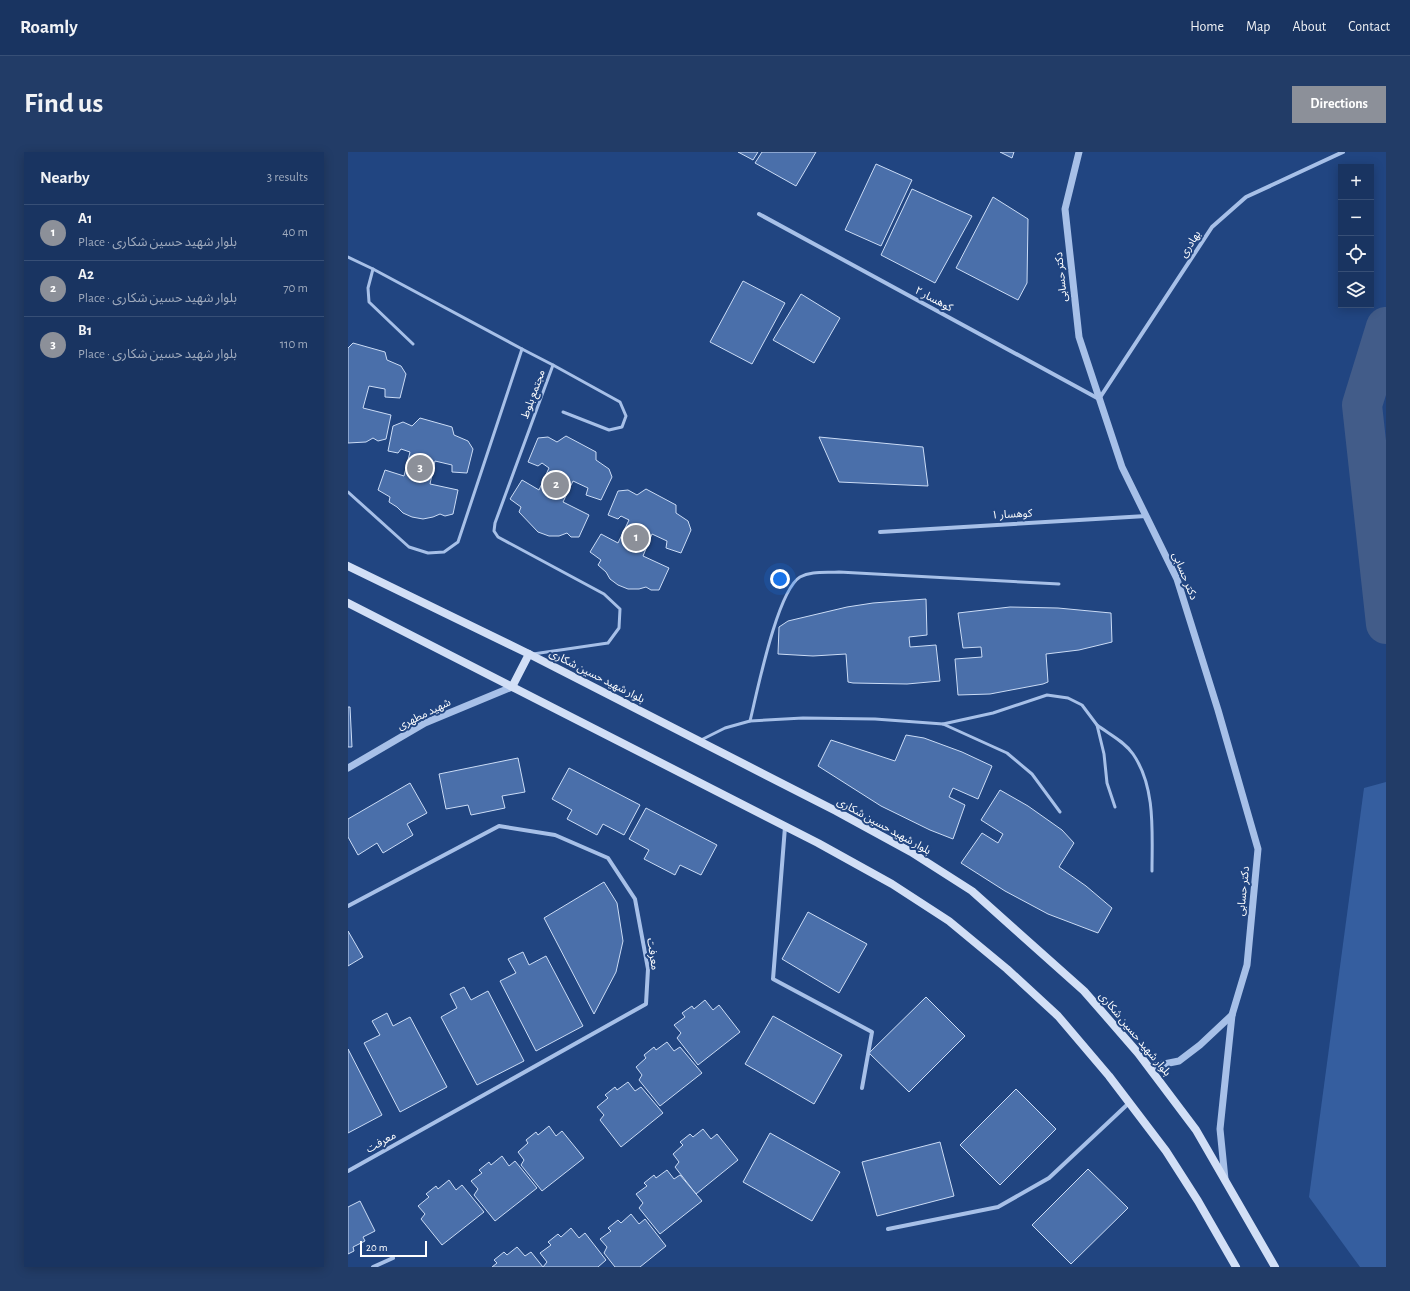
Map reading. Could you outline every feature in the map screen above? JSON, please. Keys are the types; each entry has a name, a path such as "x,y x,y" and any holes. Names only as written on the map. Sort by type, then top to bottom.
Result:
{"main road":[{"name":"بلوار شهید حسین شکاری","path":"348,566 529,654 699,741 912,852 972,891 1084,991 1149,1067 1196,1130 1275,1267"},
{"path":"348,602 785,826 892,884 949,921 1006,969 1058,1016 1109,1076 1170,1157 1236,1267"},
{"path":"512,687 529,654"}],"street":[{"name":"دکتر حسابی","path":"1079,152 1066,209 1079,337 1122,467 1177,579 1218,710 1258,849 1246,965 1232,1015 1220,1129 1225,1179"},
{"name":"بهادری","path":"1099,398 1212,227 1246,197 1343,152"},
{"name":"کوهسار ۲","path":"759,214 1099,398"},
{"name":"کوهسار ۱","path":"880,532 1146,516"},
{"name":"شهید مطهری","path":"348,768 425,723 512,687"},
{"name":"معرفت","path":"348,906 499,826 555,834 608,858 635,899 648,969 646,1004 348,1171"},
{"path":"785,826 773,979 872,1032 862,1088"},
{"path":"1149,1067 1179,1061 1200,1045 1232,1015"},
{"path":"888,1229 998,1207 1049,1178 1130,1102"},
{"path":"373,1267 393,1258"}],"lane":[{"name":"مجتمع بلوط","path":"348,257 553,365 495,523 494,531 498,537 604,594 620,609 619,628 608,643 529,654"},
{"path":"373,269 368,288 369,302 413,344"},
{"path":"348,492 409,547 428,553 444,552 458,542 522,349"},
{"path":"553,365 620,402 626,416 622,427 610,430 563,412"},
{"path":"750,721 773,633 782,607 791,586 800,577 811,573 839,572 1059,584"},
{"path":"699,741 725,728 750,721 810,718 875,719 943,724 993,713 1047,695 1068,698 1082,704 1097,726 1104,754 1107,783 1115,807"},
{"path":"943,724 1008,753 1032,774 1060,812"},
{"path":"1097,726 1119,740 1133,754 1144,776 1152,811 1152,871"}],"shaded area":[{"path":"1386,782 1386,1267 1360,1267 1309,1197 1364,788"}],"building":[{"path":"738,152 758,152 753,160"},
{"path":"762,152 816,152 796,186 755,163"},
{"path":"1000,152 1014,152 1012,158"},
{"path":"876,164 912,180 881,246 845,230"},
{"path":"912,189 972,216 935,283 881,255"},
{"path":"993,197 1028,219 1027,283 1018,300 956,268"},
{"path":"743,281 785,303 752,364 710,342"},
{"path":"801,294 840,318 814,363 773,340"},
{"path":"353,343 385,352 387,360 401,366 406,374 400,398 385,397 385,389 369,386 363,408 391,415 386,439 378,441 373,438 366,442 348,443 348,348"},
{"path":"420,418 452,427 454,435 468,441 473,449 467,473 452,472 452,465 435,461 430,484 458,490 453,514 445,516 440,514 423,519 412,517 403,513 389,502 390,497 378,490 385,470 404,476 410,452 401,449 398,453 388,451 393,426 403,422 412,426"},
{"path":"566,436 596,452 596,460 609,469 612,477 601,500 586,495 588,488 573,481 563,502 589,515 579,537 571,537 567,533 559,536 549,536 538,532 519,512 521,507 510,499 522,480 539,490 549,468 542,463 538,466 528,462 538,438 548,437 557,442"},
{"path":"819,437 923,447 928,486 839,482"},
{"path":"646,489 676,505 676,513 688,521 691,530 681,553 666,548 667,541 652,534 643,556 669,568 659,590 651,590 646,587 639,589 628,589 618,585 610,579 606,572 598,565 601,560 590,552 601,534 618,543 629,520 621,516 618,519 608,515 618,491 628,490 637,495"},
{"path":"926,599 927,635 909,637 910,647 936,645 940,681 907,684 853,683 848,682 846,654 813,656 778,654 779,627 788,621 847,607 873,603"},
{"path":"1010,607 1058,608 1111,613 1112,642 1079,650 1046,654 1048,682 1043,684 990,694 958,695 955,659 982,657 981,647 963,648 958,613"},
{"path":"348,707 350,707 352,747 348,747"},
{"path":"906,735 924,738 962,752 992,766 978,799 953,788 949,797 965,805 953,839 930,830 881,806 818,766 831,740 895,761"},
{"path":"518,758 525,792 502,796 505,808 471,815 468,805 446,809 439,774"},
{"path":"569,768 640,805 624,835 603,824 597,835 567,819 572,810 552,799"},
{"path":"410,783 427,813 407,824 413,835 383,853 377,843 358,855 348,837 348,819"},
{"path":"1000,790 1028,806 1062,830 1074,843 1059,867 1086,886 1112,908 1098,933 1048,914 1005,891 961,863 982,833 998,843 1003,834 981,820"},
{"path":"646,808 717,845 701,875 680,865 675,875 644,859 649,850 629,839"},
{"path":"604,882 617,903 623,941 616,972 594,1014 544,918"},
{"path":"808,912 867,944 839,993 782,959"},
{"path":"348,931 363,957 348,966"},
{"path":"523,952 529,965 546,956 583,1026 536,1051 500,981 516,973 508,959"},
{"path":"464,987 471,1000 488,991 524,1061 477,1085 441,1017 457,1008 450,994"},
{"path":"926,997 965,1036 909,1092 869,1053"},
{"path":"705,1000 713,1010 719,1005 740,1032 698,1065 677,1038 681,1033 674,1025 685,1017 682,1013 692,1006 694,1009"},
{"path":"387,1013 393,1026 410,1017 447,1087 400,1112 364,1043 380,1035 372,1021"},
{"path":"773,1016 842,1055 814,1104 745,1064"},
{"path":"667,1042 674,1051 680,1047 702,1073 660,1106 639,1080 642,1075 636,1067 646,1058 644,1055 654,1047 656,1050"},
{"path":"348,1049 382,1115 348,1133"},
{"path":"628,1082 635,1091 641,1087 663,1113 621,1147 600,1120 604,1115 597,1107 608,1098 605,1095 615,1087 617,1090"},
{"path":"1016,1089 1056,1129 1000,1185 960,1145"},
{"path":"549,1126 556,1136 562,1131 584,1158 542,1191 521,1165 524,1160 518,1152 528,1143 526,1140 536,1132 538,1135"},
{"path":"703,1129 711,1139 717,1134 738,1160 696,1194 675,1167 679,1162 673,1154 683,1145 680,1142 690,1134 693,1137"},
{"path":"770,1133 840,1172 812,1221 743,1182"},
{"path":"940,1142 954,1196 877,1216 862,1162"},
{"path":"502,1156 509,1166 515,1161 537,1188 495,1221 474,1195 478,1189 471,1181 482,1173 479,1170 489,1162 491,1165"},
{"path":"1088,1169 1128,1208 1071,1264 1032,1225"},
{"path":"667,1170 674,1179 680,1175 702,1201 660,1234 639,1208 643,1203 636,1194 647,1186 644,1183 654,1175 656,1178"},
{"path":"449,1180 456,1190 462,1185 484,1212 442,1245 421,1219 425,1214 418,1206 429,1197 426,1194 436,1186 438,1189"},
{"path":"360,1201 375,1231 363,1237 365,1241 353,1247 354,1251 348,1254 348,1207"},
{"path":"631,1214 639,1224 645,1219 666,1246 640,1267 615,1267 604,1253 607,1247 600,1239 611,1231 608,1228 618,1220 621,1223"},
{"path":"571,1228 579,1238 585,1233 606,1260 598,1267 543,1267 547,1262 540,1253 551,1245 548,1242 558,1234 561,1237"},
{"path":"517,1247 525,1256 531,1252 543,1267 492,1267 497,1263 494,1260 504,1252 507,1255"}],"waterway":[{"path":"1386,327 1362,405 1386,624"}],"place":[{"name":"B1","path":"420,468"},
{"name":"A2","path":"556,485"},
{"name":"A1","path":"636,538"}]}
